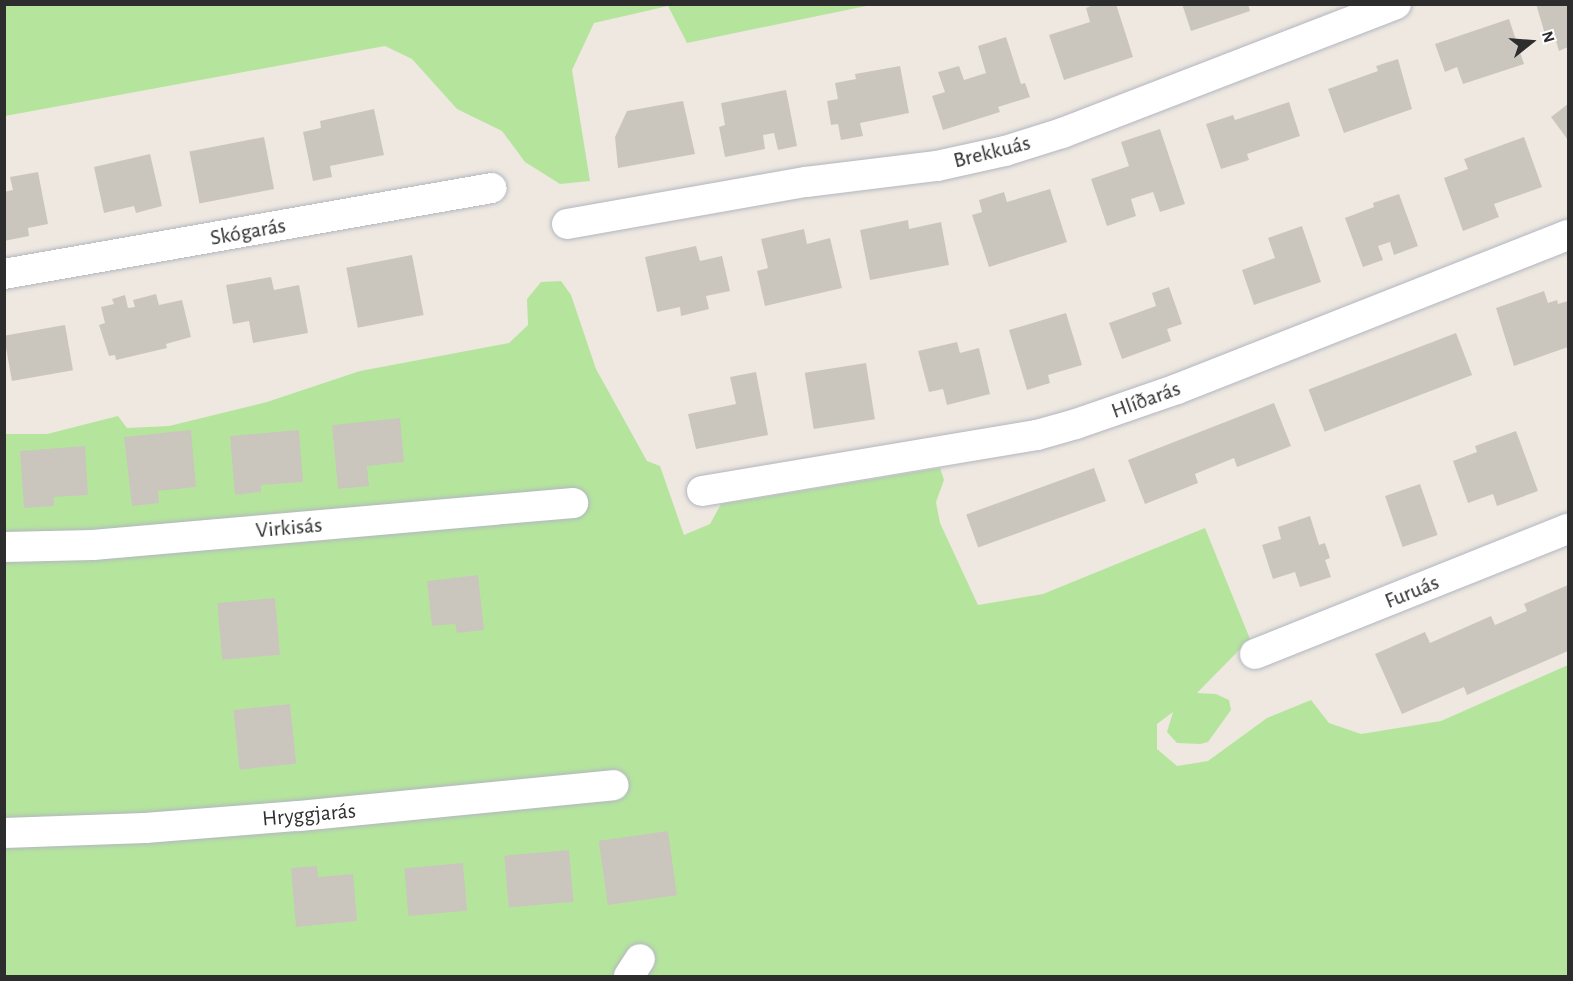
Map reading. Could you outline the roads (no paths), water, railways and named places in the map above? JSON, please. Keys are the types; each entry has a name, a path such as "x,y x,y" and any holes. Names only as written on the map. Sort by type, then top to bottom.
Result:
{"street":[{"name":"Brekkuás","path":"567,224 806,182 937,166 1005,151 1062,133 1396,4"},
{"name":"Skógarás","path":"4,274 491,188"},
{"name":"Hlíðarás","path":"702,491 1036,435 1076,424 1177,389 1569,235"},
{"name":"Virkisás","path":"4,547 93,545 573,502"},
{"name":"Furuás","path":"1255,654 1569,529"},
{"name":"Hryggjarás","path":"4,833 145,828 263,819 613,785"}]}
